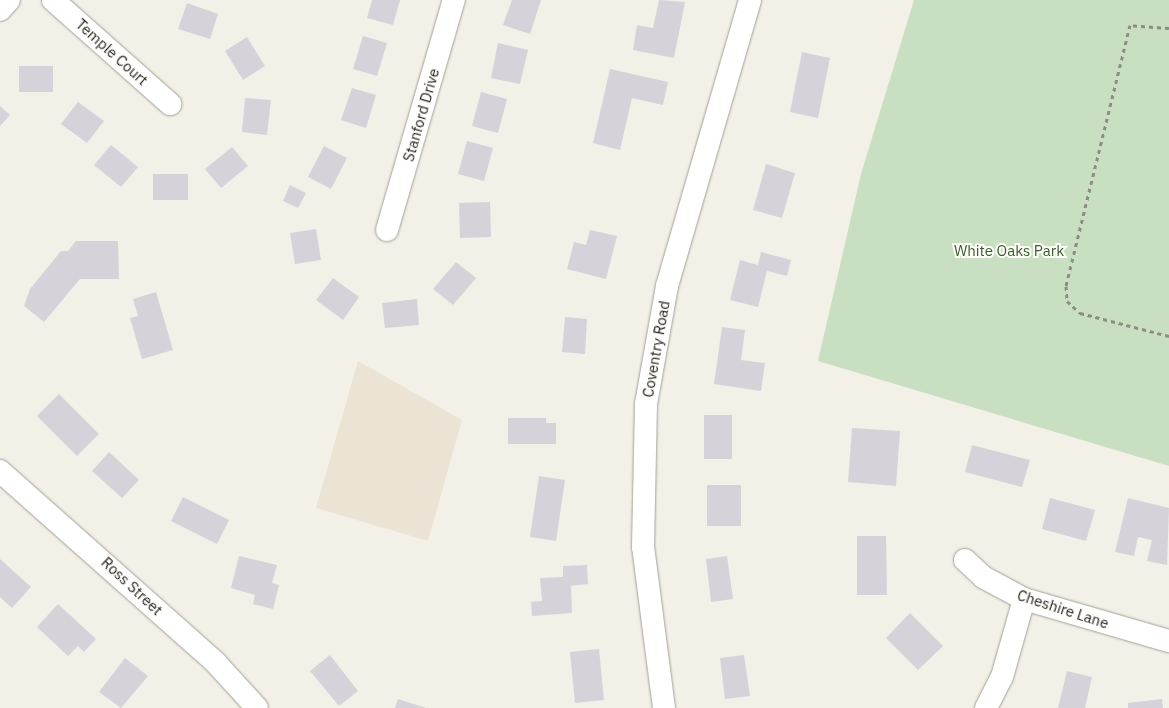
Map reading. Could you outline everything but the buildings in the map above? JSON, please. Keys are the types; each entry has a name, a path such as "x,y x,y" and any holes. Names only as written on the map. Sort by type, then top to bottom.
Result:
{"street":[{"path":"0,10 9,0"},
{"name":"Temple Court","path":"53,0 170,104"},
{"name":"Stanford Drive","path":"387,230 454,0"},
{"name":"Coventry Road","path":"664,708 643,547 646,404 667,286 750,0"},
{"name":"Ross Street","path":"0,471 208,656 258,708"},
{"name":"Cheshire Lane","path":"965,560 983,577 1024,599 1169,641"},
{"path":"986,708 1002,677 1024,599"}],"path":[{"path":"1169,28 1130,25 1066,286 1067,301 1080,312 1169,336"}],"shaded area":[{"path":"358,361 462,420 428,541 316,508"}],"green space":[{"name":"White Oaks Park","path":"914,0 1169,0 1169,466 818,361 861,174"}]}
